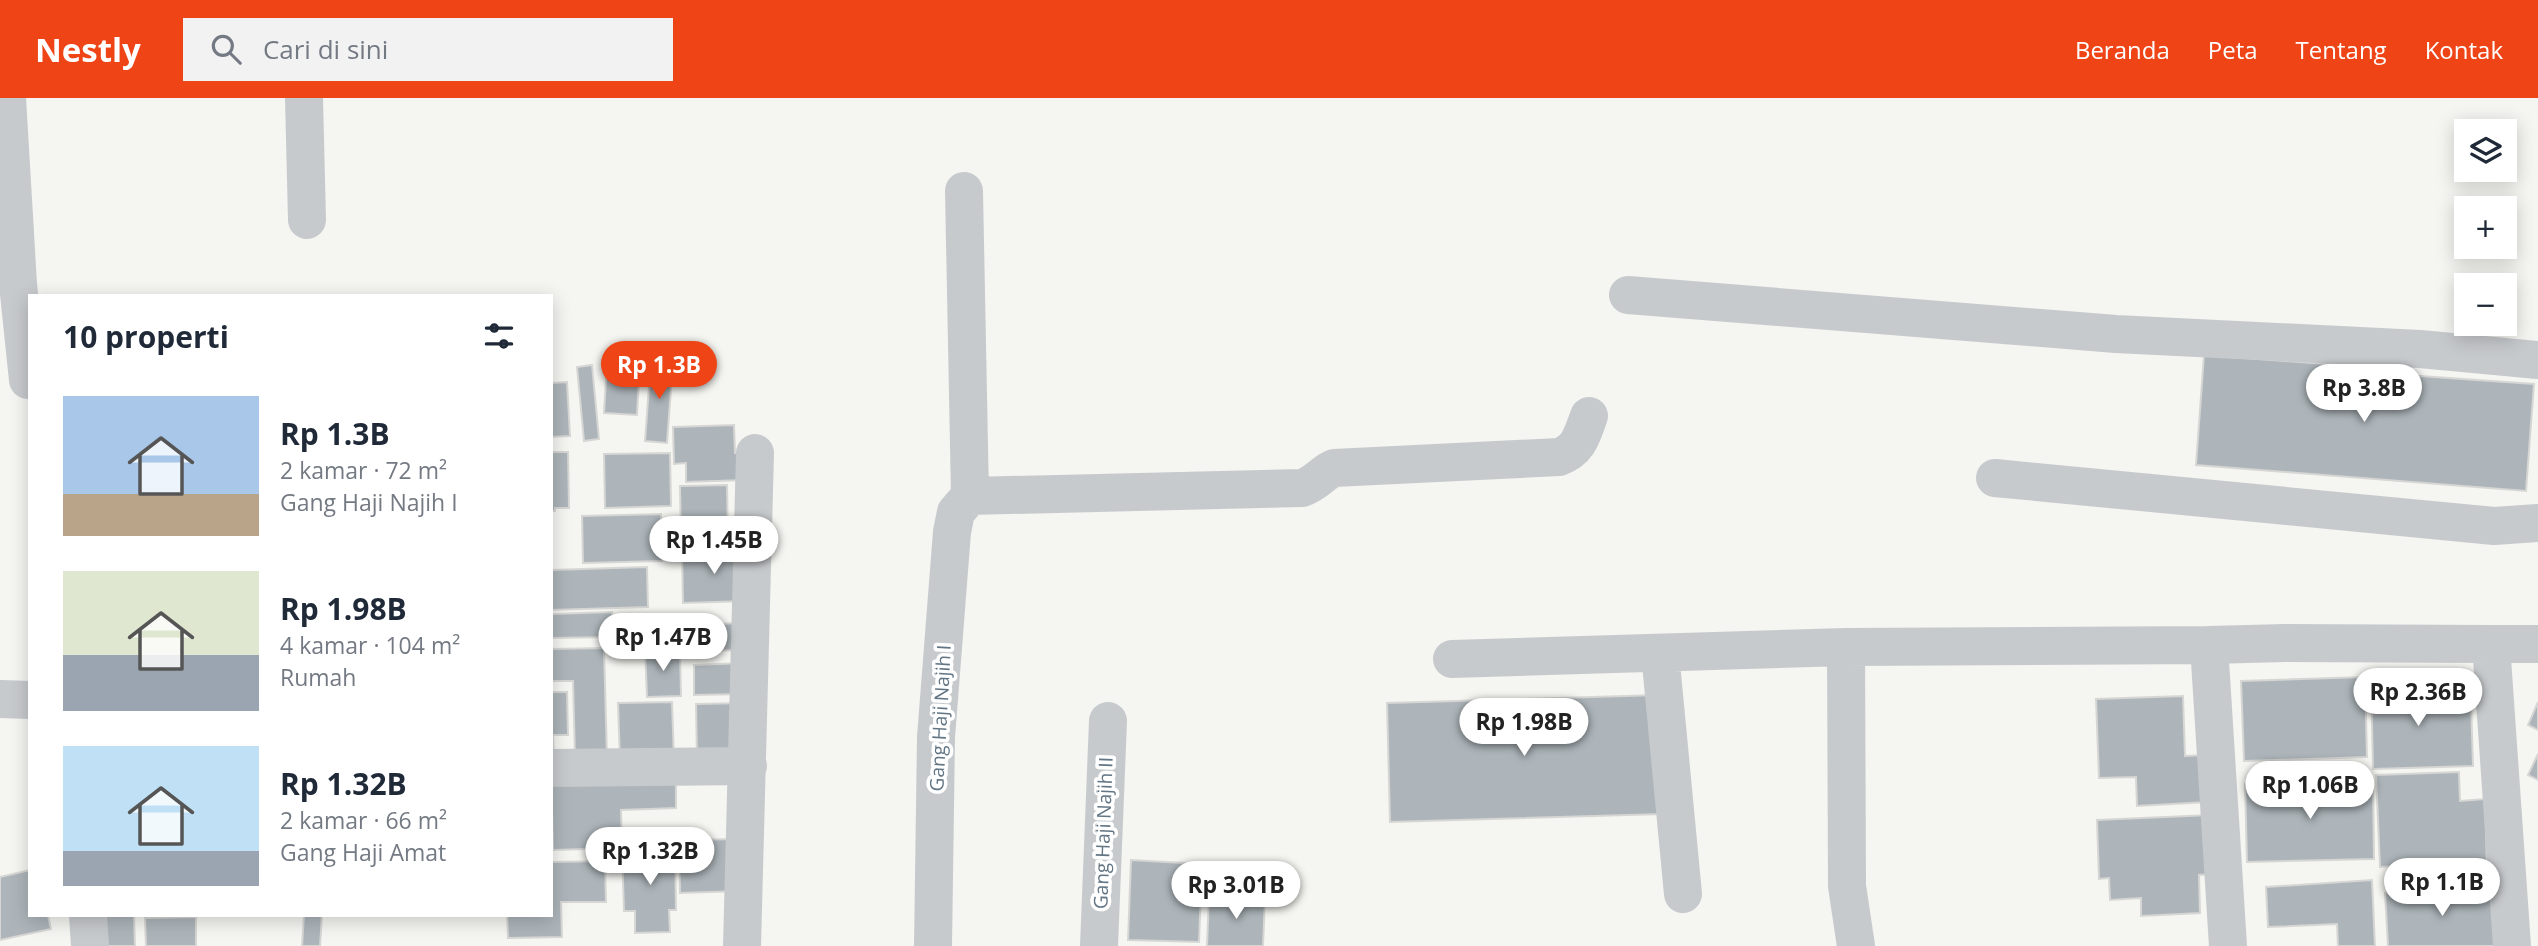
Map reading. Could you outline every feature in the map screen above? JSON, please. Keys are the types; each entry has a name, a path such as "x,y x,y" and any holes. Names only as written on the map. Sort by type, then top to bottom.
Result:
{"street":[{"path":"7,98 5,169 9,284 19,380"},
{"path":"304,98 307,220"},
{"path":"964,191 970,496 1302,488 1314,484 1334,468 1559,457 1572,453 1590,416"},
{"path":"1628,295 2103,333 2420,349 2538,360"},
{"path":"742,946 755,453"},
{"path":"1994,478 2494,526 2538,523"},
{"name":"Gang Haji Najih I","path":"933,946 936,737 952,532 956,512 970,496"},
{"path":"2491,644 2520,937"},
{"path":"1452,659 1846,646 2538,644"},
{"path":"2209,645 2228,946"},
{"path":"1846,646 1847,886 1856,946"},
{"path":"1660,653 1684,894"},
{"path":"0,699 28,700"},
{"name":"Gang Haji Najih II","path":"1099,946 1108,721"},
{"path":"553,768 748,766"},
{"path":"88,917 90,946"}],"building":[{"path":"2204,355 2392,369 2392,374 2534,384 2526,491 2196,465"},
{"path":"651,359 673,361 667,443 645,441"},
{"path":"607,361 640,364 637,415 604,413"},
{"path":"592,365 599,439 584,441 577,367"},
{"path":"567,382 570,436 553,437 553,383"},
{"path":"734,425 735,453 745,453 745,480 686,482 686,463 674,464 673,427"},
{"path":"553,452 568,452 569,508 555,508 555,511"},
{"path":"670,453 671,506 605,508 604,454"},
{"path":"727,485 728,538 681,539 680,486"},
{"path":"661,514 662,561 583,563 582,516"},
{"path":"745,549 747,601 683,603 682,550"},
{"path":"647,567 648,607 553,610 553,570"},
{"path":"612,612 613,637 553,638 553,614"},
{"path":"741,623 741,650 692,651 692,625"},
{"path":"604,648 607,757 575,757 573,681 553,681 553,649"},
{"path":"645,650 680,650 681,696 647,697"},
{"path":"743,663 744,694 694,695 694,665"},
{"path":"2365,677 2367,757 2244,761 2241,681"},
{"path":"2427,680 2428,702 2471,701 2473,766 2373,769 2371,681"},
{"path":"553,692 567,692 568,735 553,735"},
{"path":"1659,695 1662,814 1390,822 1387,703"},
{"path":"2183,696 2185,756 2206,755 2208,802 2137,806 2136,777 2099,778 2096,699"},
{"path":"672,702 674,760 620,761 618,703"},
{"path":"2538,702 2538,730 2528,725"},
{"path":"745,703 746,757 697,759 696,704"},
{"path":"2538,754 2538,780 2528,775"},
{"path":"676,770 676,808 621,810 622,848 553,850 553,773"},
{"path":"2459,772 2460,801 2485,799 2487,863 2380,867 2376,775"},
{"path":"2373,781 2374,859 2247,862 2245,784"},
{"path":"2210,815 2213,874 2199,875 2200,913 2141,916 2141,898 2110,900 2109,878 2099,879 2097,820"},
{"path":"739,839 741,891 680,893 679,840"},
{"path":"675,848 676,910 669,910 670,932 635,933 635,911 624,911 622,849"},
{"path":"1131,860 1202,864 1199,942 1128,940"},
{"path":"605,861 606,902 561,902 562,937 508,938 507,917 553,917 553,862"},
{"path":"28,870 28,917 48,917 51,929 0,940 0,877"},
{"path":"2372,880 2375,946 2338,946 2337,924 2268,927 2266,887"},
{"path":"2493,886 2497,946 2388,946 2385,893"},
{"path":"1209,896 1265,898 1263,946 1207,946"},
{"path":"101,917 134,917 135,946 101,946"},
{"path":"196,917 196,946 146,946 145,918"},
{"path":"304,917 322,917 320,946 302,946"}]}
